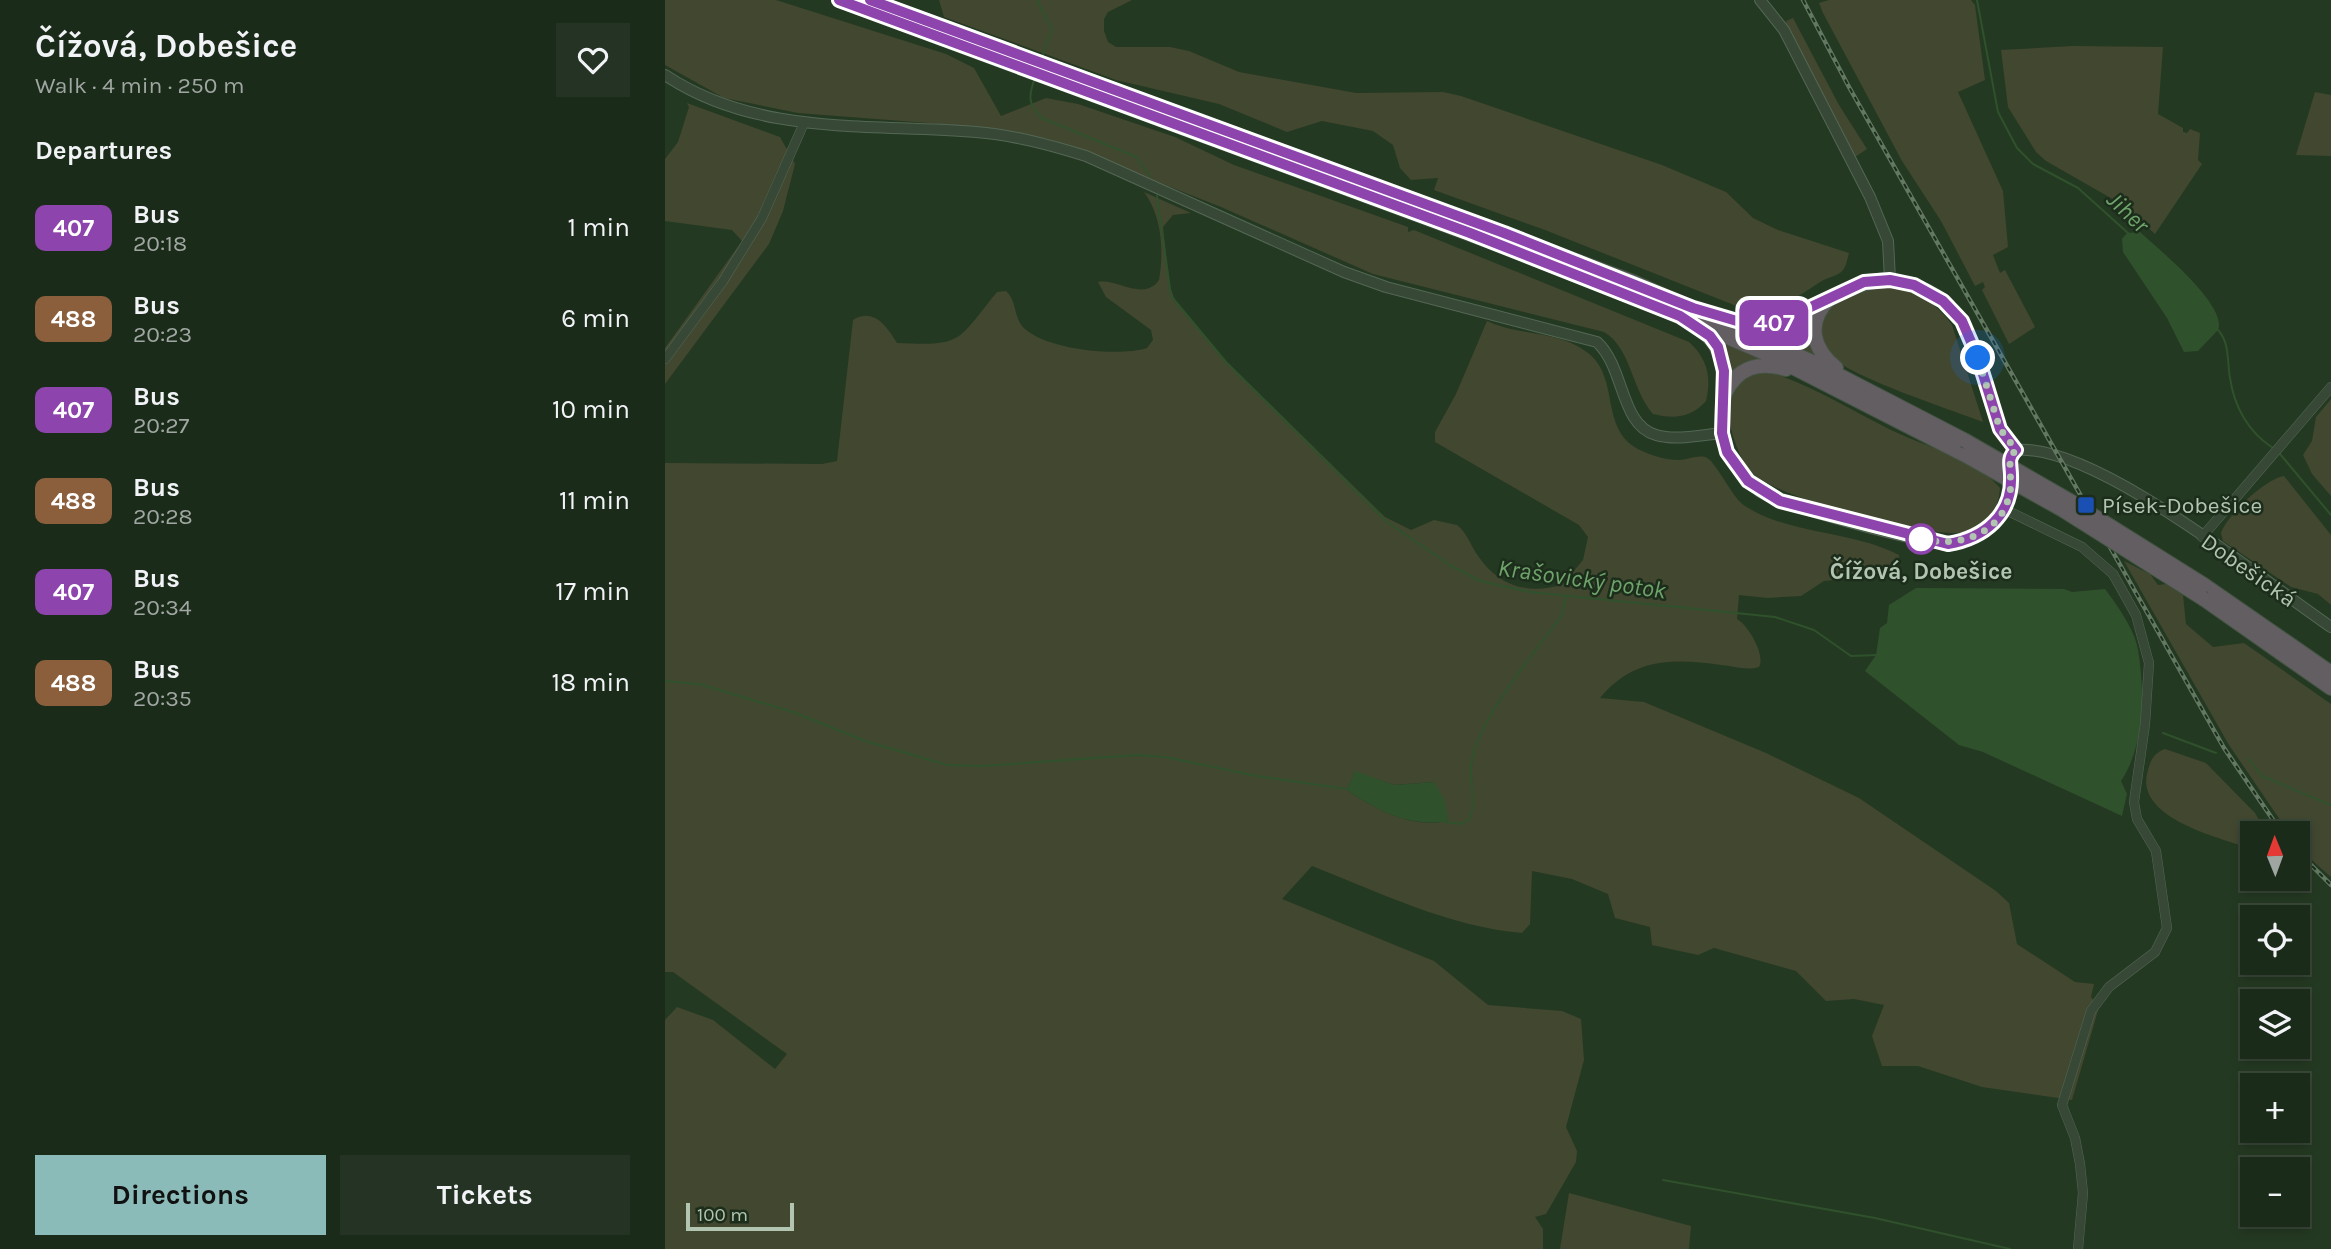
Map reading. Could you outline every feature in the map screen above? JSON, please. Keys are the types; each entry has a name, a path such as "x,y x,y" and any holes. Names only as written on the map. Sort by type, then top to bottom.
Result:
{"highway":[{"path":"839,0 1028,64"},
{"path":"870,0 1044,70 1504,233 1853,382 1964,447"},
{"path":"1686,312 1764,325 1791,317 1838,292 1864,282 1890,280"},
{"path":"1838,292 1817,316 1814,338 1824,358 1853,382"},
{"path":"1686,312 2070,500 2204,592 2331,673"},
{"path":"1686,312 1718,347 1724,371 1722,433"},
{"path":"1724,394 1735,377 1755,365 1772,365 1817,378"},
{"path":"2204,592 2331,688"}],"street":[{"path":"665,75 694,94 732,109 787,122 978,132 1018,138 1086,156 1343,272 1386,287 1597,342 1609,353 1627,406 1643,429 1668,437 1722,433 1735,466 1761,492 1790,504 1924,540 1948,544 1971,538 1986,530 2004,509 2011,482 2010,458 2016,450 2000,429 1978,358 1962,321 1950,306 1929,291 1890,280 1888,241 1870,197 1784,30 1760,0"},
{"path":"665,359 723,281 762,219 804,123"},
{"path":"2202,537 2331,387"},
{"name":"Dobešická","path":"2016,450 2040,452 2099,471 2202,537 2331,627"},
{"path":"2004,509 2082,547 2113,574 2136,615 2149,663 2145,724 2134,802 2137,819 2156,850 2167,928 2155,952 2099,997 2091,1011 2061,1105 2075,1138 2080,1164 2083,1193 2078,1249"}],"shaded area":[{"path":"665,0 776,0 946,54 974,68 1001,116 1046,98 1078,104 1175,137 1234,165 1408,227 1408,232 1414,230 1689,342 1707,368 1706,401 1694,411 1682,416 1653,414 1640,392 1626,358 1613,339 1604,332 1373,274 1221,207 1049,139 980,127 798,113 724,98 665,65"},
{"path":"939,0 1132,0 1108,12 1104,19 1108,42 1116,47 1170,47 1189,51 1239,72 1356,93 1443,92 1461,96 1662,165 1726,192 1753,218 1778,230 1849,253 1847,261 1840,273 1786,302 1769,309 1749,311 1545,230 1434,190 1438,178 1411,180 1400,168 1393,145 1373,131 1322,121 1287,132 1219,104 1116,80 944,17"},
{"path":"1829,0 1971,0 1975,5 1985,80 1958,92 2003,191 2008,247 1993,255 2000,273 2005,270 2035,327 2009,344 1982,290 1985,287 1983,282 1975,286 1941,221 1902,161 1823,13 1819,3"},
{"path":"1793,18 1839,105 1867,149 1855,157 1787,27 1786,21"},
{"path":"2073,46 2163,47 2158,114 2183,128 2183,132 2187,133 2190,129 2200,133 2198,160 2202,164 2155,234 2123,205 2046,161 2036,152 2008,107 2001,50"},
{"path":"2315,92 2331,95 2331,156 2296,155"},
{"path":"687,103 780,137 795,164 783,211 769,244 665,384 665,348 742,241 732,230 665,221 665,159 678,142 689,107"},
{"path":"1144,192 1191,213 1173,215 1163,227 1169,284 1176,303 1221,356 1385,517 1411,530 1434,520 1457,525 1484,564 1502,580 1535,589 1562,585 1583,560 1588,537 1579,525 1435,442 1435,432 1456,394 1487,321 1564,340 1588,353 1604,374 1617,425 1623,436 1638,449 1673,460 1705,457 1745,506 1781,522 1861,541 1899,555 1899,564 1890,575 1824,581 1801,596 1767,598 1739,595 1737,619 1755,641 1760,655 1759,667 1686,662 1655,664 1626,675 1600,698 1644,702 1766,753 1859,798 1996,891 2009,903 2017,944 2075,982 2094,984 2091,997 2099,1007 2072,1100 1982,1087 1918,1066 1882,1066 1872,1036 1884,1005 1854,999 1826,1001 1796,971 1714,948 1698,955 1652,945 1650,927 1615,918 1608,894 1572,879 1532,871 1530,924 1522,933 1468,924 1441,916 1312,866 1282,899 1434,961 1488,1005 1562,1011 1581,1019 1584,1060 1566,1127 1577,1151 1576,1162 1546,1214 1535,1217 1543,1229 1543,1249 665,1249 665,1020 677,1007 713,1020 775,1069 787,1054 673,972 665,972 665,463 822,464 837,461 853,320 861,317 874,317 897,343 947,341 965,331 997,292 1006,291 1021,325 1050,342 1084,350 1119,352 1147,348 1153,340 1151,330 1106,297 1098,282 1146,289 1159,280 1160,234 1150,201","holes":["1355,772 1394,785 1434,782 1448,821 1434,823 1408,820 1382,810 1347,790"]},
{"path":"2140,232 2175,263 2212,306 2218,319 2218,330 2198,351 2184,352 2167,318 2123,252 2122,239 2127,233"},
{"path":"1891,286 1926,300 1940,310 1952,325 1983,422 1857,373 1830,355 1822,339 1821,327 1825,316 1834,305 1856,292"},
{"path":"1817,306 1819,359 1756,330"},
{"path":"1715,338 1768,361 1726,383"},
{"path":"1770,372 1801,384 1891,430 1977,468 2000,488 1996,507 1989,519 1974,531 1955,533 1896,525 1795,496 1753,474 1742,458 1732,434 1729,398 1739,381"},
{"path":"2331,399 2331,496 2312,474 2303,455 2312,441 2316,417"},
{"path":"2284,476 2331,535 2331,605 2318,594 2291,587 2223,541 2221,533 2239,508 2257,491"},
{"path":"2124,561 2150,574 2158,585 2166,584 2183,595 2186,624 2213,647 2244,643 2331,704 2331,877 2310,858 2310,821 2281,821 2229,745"},
{"path":"1916,588 2064,589 2072,592 2105,589 2133,634 2142,683 2139,735 2129,767 2121,781 2127,794 2122,816 1983,752 1959,745 1865,671 1876,655 1880,628 1887,623 1889,605"},
{"path":"2165,749 2206,763 2255,813 2260,821 2240,821 2240,845 2184,824 2167,815 2155,803 2147,790 2147,774 2157,753"},
{"path":"1355,771 1394,785 1434,782 1445,801 1448,821 1407,820 1370,804 1347,790"},
{"path":"1569,1193 1691,1226 1689,1249 1560,1249"}],"waterway":[{"name":"Krašovický potok","path":"1037,0 1052,29 1042,57"},
{"name":"Jiher","path":"1977,0 1998,112 2017,148 2033,164 2078,188 2128,233"},
{"name":"Krašovický potok","path":"1035,78 1031,100 1034,109 1042,118 1136,157 1150,176"},
{"name":"Krašovický potok","path":"1157,196 1171,296 1226,362 1387,522 1450,565 1480,581 1530,592 1775,617 1814,630 1851,656 1877,655"},
{"name":"Jiher","path":"2218,330 2226,347 2232,388 2239,408 2249,426 2273,448"},
{"name":"Jiher","path":"2280,454 2331,515"},
{"path":"1445,822 1461,824 1470,819 1473,801 1471,766 1483,728 1503,695 1562,615 1566,596"},
{"path":"665,681 699,684 793,712 865,741 947,765 981,766 1137,755 1165,757 1257,776 1347,789"},
{"name":"Krašovický potok","path":"2163,733 2216,753"},
{"name":"Krašovický potok","path":"2248,758 2262,776 2331,805"},
{"path":"1663,1180 1875,1218 2010,1249"}],"railway":[{"path":"1803,0 1849,87 2224,748 2274,821"},
{"path":"2310,864 2331,885"}],"bus line":[{"name":"407","path":"839,0 1470,233 1680,316 1710,336 1721,355 1724,371 1722,433 1727,452 1748,481 1761,492 1780,501 1948,544 1979,535 1999,517 2007,502 2011,482 2010,458 2016,450 2000,429 1971,337 1950,306 1921,288 1898,281 1864,282 1772,324 1747,324 1693,308 1504,233 870,0"}],"place":[{"name":"Písek-Dobešice","path":"2086,505"},
{"name":"Čížová, Dobešice","path":"1921,539"}],"route":[{"path":"1921,539 1916,538 1948,544 1979,535 1999,517 2010,493 2010,458 2016,450 2000,429 1978,358"}]}
